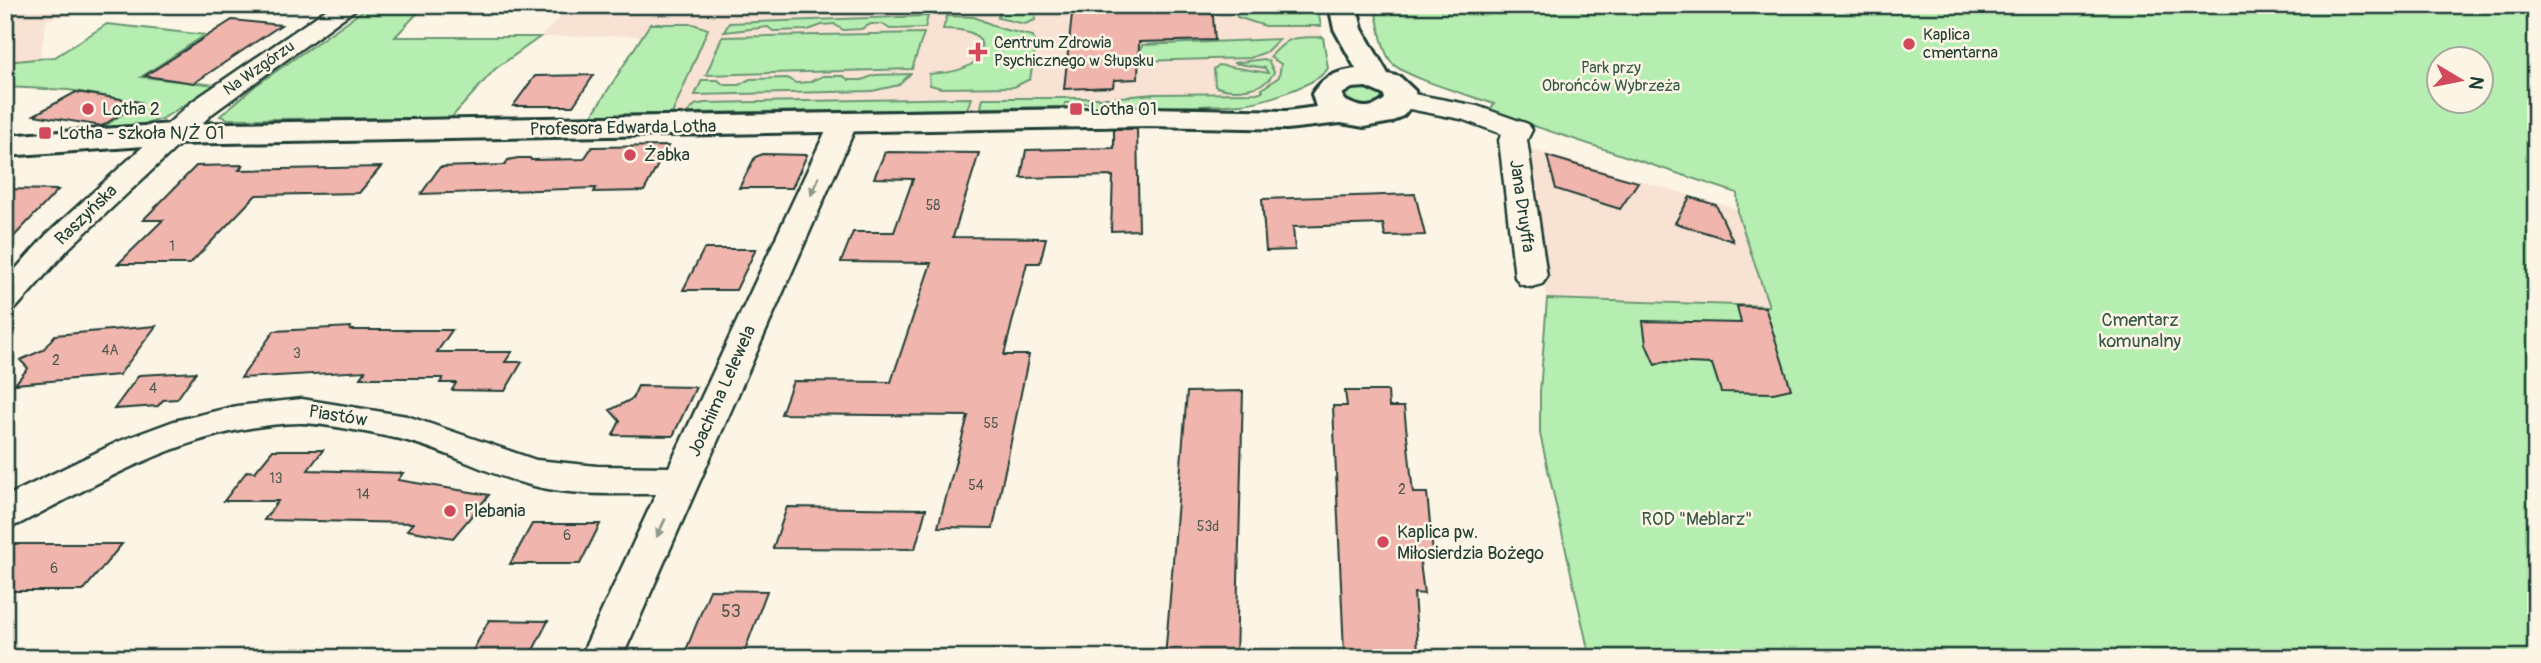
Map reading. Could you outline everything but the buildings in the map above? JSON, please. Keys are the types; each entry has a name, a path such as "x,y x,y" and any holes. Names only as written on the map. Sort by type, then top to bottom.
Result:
{"street":[{"name":"Na Wzgórzu","path":"172,134 203,107 349,5"},
{"path":"1339,97 1368,117 1392,112 1402,100 1402,93 1396,87 1376,79 1345,17"},
{"path":"1339,97 1345,17"},
{"path":"1339,97 1376,79"},
{"name":"Profesora Edwarda Lotha","path":"5,146 172,134 1241,117 1287,120 1339,97"},
{"name":"Jana Druyffa","path":"1402,100 1467,112 1518,130 1513,140 1531,277"},
{"name":"Joachima Lelewela","path":"601,658 843,124"},
{"name":"Raszyńska","path":"5,300 58,241 172,134"},
{"name":"Piastów","path":"5,514 133,450 187,430 237,418 302,411 407,428 533,473 597,480 682,481"}],"shaded area":[{"path":"5,5 124,5 47,19 40,58 7,62 5,81"},
{"name":"Centrum Zdrowia Psychicznego w Słupsku","path":"573,5 1317,5 1328,68 1322,76 1305,84 1243,104 1091,107 1091,103 1065,103 1064,107 592,115 640,36 540,37"},
{"path":"1527,148 1738,209 1768,306 1547,299"}],"green space":[{"path":"371,5 425,5 395,37 540,37 495,69 451,118 228,119 220,116 255,86"},
{"path":"1003,5 1036,5 1035,20 1025,24 998,18 999,9"},
{"path":"1234,5 1317,5 1321,26 1265,26 1237,17"},
{"name":"Cmentarz komunalny","path":"1374,5 2536,5 2536,658 1590,658 1540,434 1540,392 1547,299 1769,306 1738,214 1737,193 1490,110 1494,104 1400,69 1388,57"},
{"path":"928,16 925,28 890,29 882,24 871,24 861,29 843,30 834,24 808,30 773,31 768,27 724,32 729,23"},
{"path":"947,16 974,17 1002,29 1033,36 1036,46 1030,79 1014,87 941,88 930,85 929,74 967,67 981,52 979,38 962,30 943,29"},
{"path":"107,24 205,35 141,77 216,85 162,119 145,124 104,127 139,102 69,90 5,87 7,62 55,57"},
{"path":"650,24 693,24 708,29 672,114 592,115"},
{"path":"924,33 912,69 706,75 722,37"},
{"path":"1323,37 1328,68 1323,74 1289,92 1250,103 1091,107 1091,103 1065,103 1064,107 981,108 983,98 1109,98 1154,94 1257,93 1279,77 1281,64 1270,57 1283,44 1293,39"},
{"path":"1279,39 1266,52 1250,58 1138,61 1142,45"},
{"path":"1264,59 1269,62 1274,72 1264,83 1238,90 1215,86 1214,69 1219,65 1268,73 1265,68 1233,63"},
{"path":"910,74 899,85 872,91 695,95 702,80 718,80 724,85 739,85 750,79 787,78 796,83 810,82 823,76 862,80 875,75"},
{"path":"1363,87 1382,94 1381,100 1364,106 1348,100 1345,94 1351,89"},
{"path":"971,98 967,109 687,113 695,105 704,103"}],"place":[{"name":"Kaplica cmentarna","path":"1909,44"},
{"name":"Centrum Zdrowia Psychicznego w Słupsku","path":"978,52"},
{"name":"Lotha 2","path":"88,109"},
{"name":"Lotha 01","path":"1076,109"},
{"name":"Lotha - szkoła N/Ż 01","path":"45,133"},
{"name":"Żabka","path":"630,155"},
{"name":"Plebania","path":"450,511"},
{"name":"Kaplica pw. Miłosierdzia Bożego","path":"1383,542"}],"park label":[{"name":"Park przy Obrońców Wybrzeża","path":"1611,77"},
{"name":"ROD \"Meblarz\"","path":"1697,519"}]}
